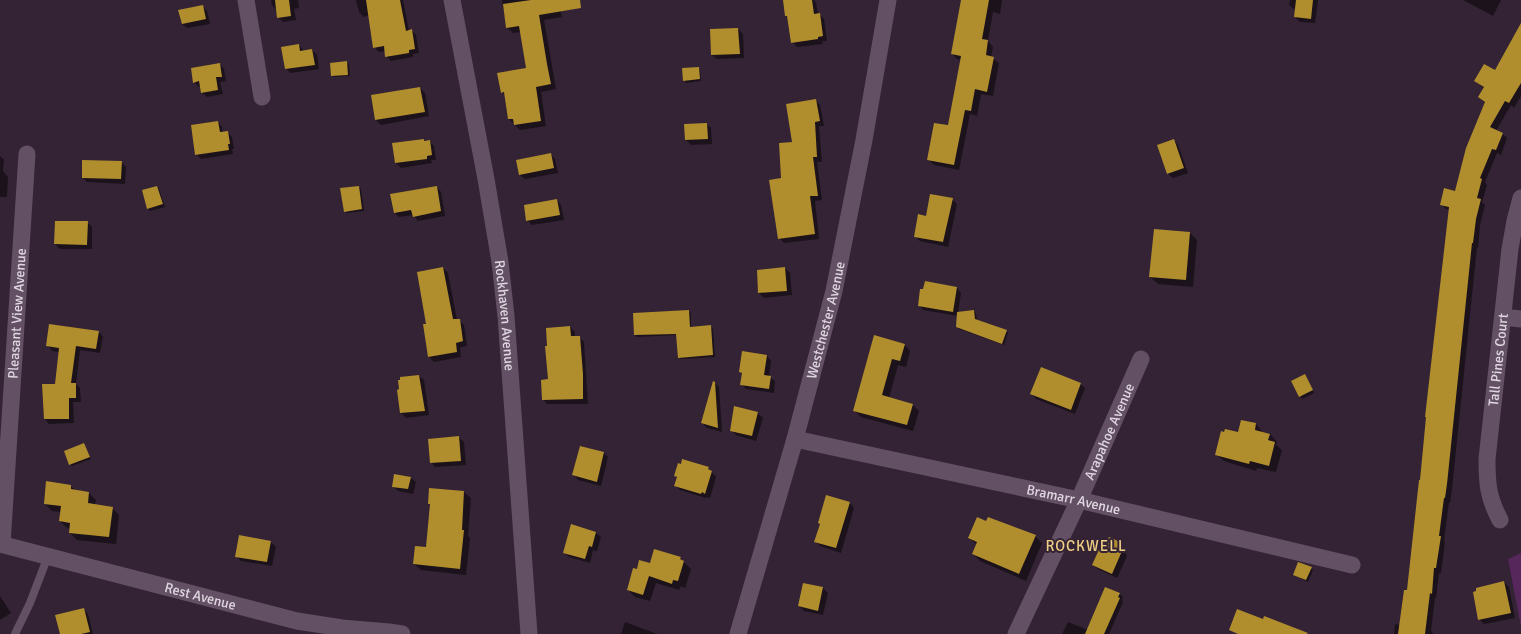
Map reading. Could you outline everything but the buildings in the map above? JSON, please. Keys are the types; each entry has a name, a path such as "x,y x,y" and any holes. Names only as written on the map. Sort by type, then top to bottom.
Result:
{"street":[{"path":"246,0 262,97"},
{"name":"Rockhaven Avenue","path":"452,0 485,171 500,262 506,316 529,634"},
{"name":"Westchester Avenue","path":"738,634 795,439 834,291 864,140 888,0"},
{"name":"Pleasant View Avenue","path":"1,544 27,154"},
{"name":"Tall Pines Court","path":"1500,520 1492,504 1487,484 1487,458 1510,249 1521,198"},
{"path":"1503,317 1521,319"},
{"name":"Arapahoe Avenue","path":"1016,634 1079,500 1141,358"},
{"name":"Bramarr Avenue","path":"795,439 1079,500 1352,565"},
{"name":"Rest Avenue","path":"1,544 328,630 402,634"}],"lane":[{"path":"15,634 30,603 48,556"}],"shaded area":[{"path":"1521,553 1521,627 1508,559"}],"district":[{"name":"ROCKWELL","path":"1086,546"}]}
